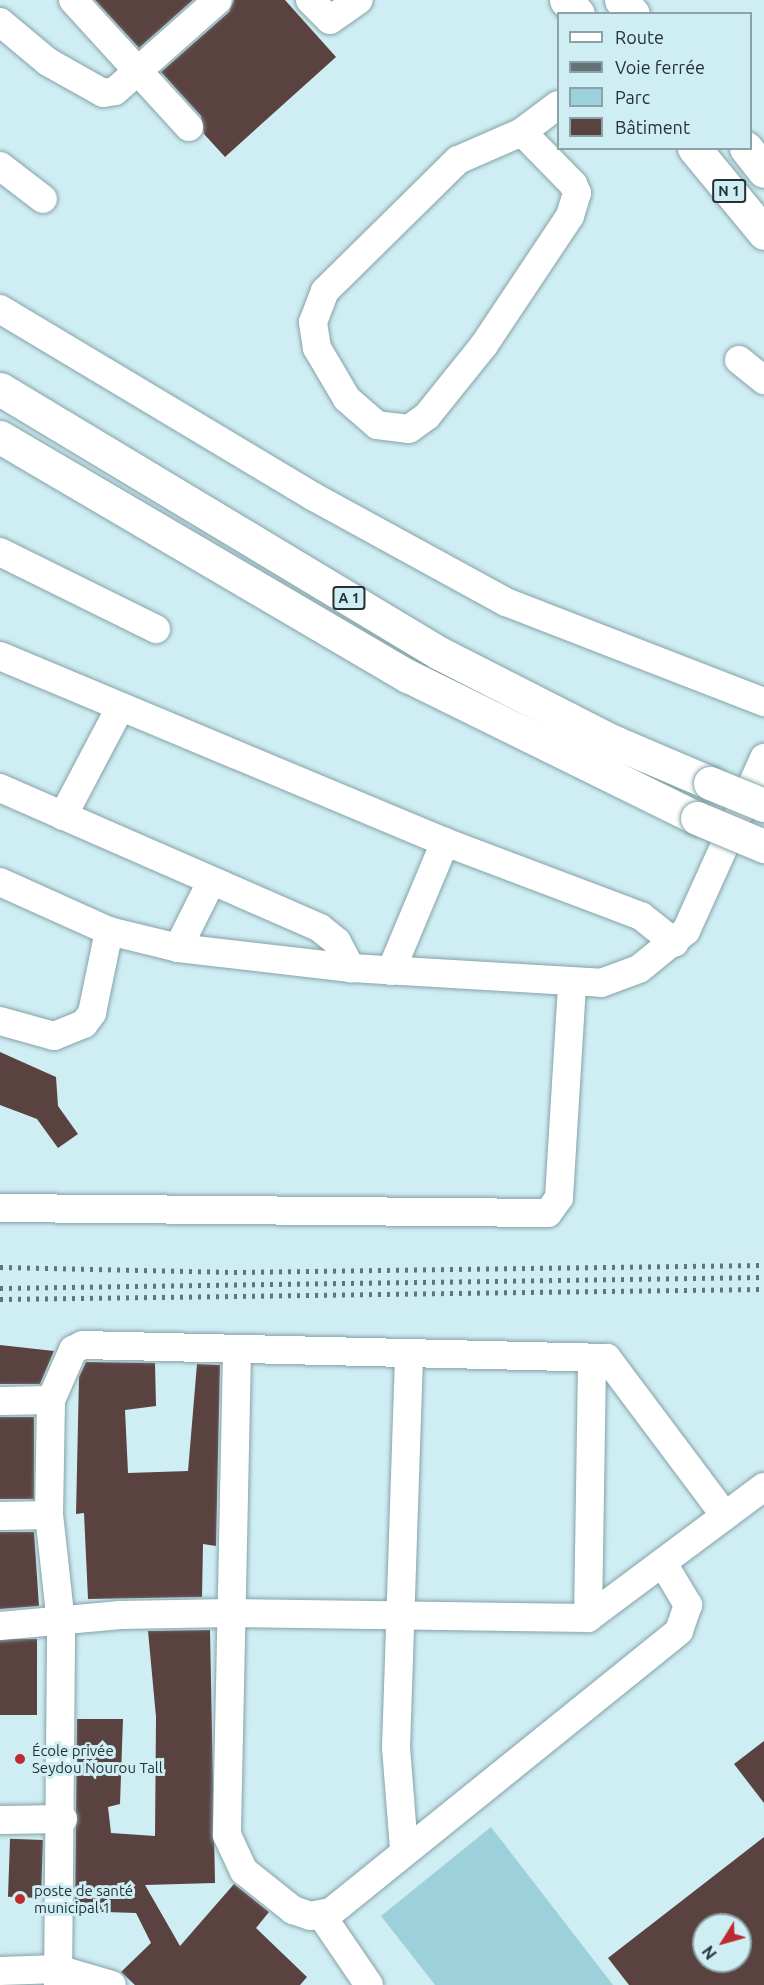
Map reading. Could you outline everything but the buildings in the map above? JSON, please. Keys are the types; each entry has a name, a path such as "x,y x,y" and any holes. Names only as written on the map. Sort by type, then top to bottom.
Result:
{"highway":[{"path":"566,0 576,12"},
{"path":"621,0 631,12"},
{"name":"N 1","path":"696,150 764,233"},
{"name":"N 1","path":"748,150 764,171"},
{"name":"A 1","path":"0,389 439,653 594,732 764,805"},
{"name":"A 1","path":"0,437 408,676 697,818 764,846"}],"street":[{"path":"73,0 189,127"},
{"path":"0,22 90,90 115,91 218,0"},
{"path":"310,0 330,20 358,0"},
{"path":"522,132 573,184 577,193 570,216 484,345 427,416 409,429 377,425 347,399 317,348 313,322 325,291 458,160 522,132 557,106"},
{"path":"0,166 43,199"},
{"path":"0,309 314,497 506,602 764,702"},
{"path":"739,360 764,380"},
{"path":"0,552 156,629"},
{"path":"0,656 445,842 641,916 675,943"},
{"path":"63,816 120,708"},
{"path":"0,882 109,931 178,948 351,968 572,985 620,978 675,943 686,931 764,758"},
{"path":"0,788 320,928 337,942 351,968"},
{"path":"391,971 445,842"},
{"path":"178,948 211,882"},
{"path":"0,1021 54,1036 84,1024 92,1013 109,931"},
{"path":"0,1208 548,1213 559,1198 572,985"},
{"path":"57,1977 63,1819 61,1623 49,1515 51,1400 73,1350 83,1345 237,1352 607,1358 725,1516"},
{"path":"237,1352 226,1817 232,1854 267,1892 293,1910 322,1916 369,1985"},
{"path":"404,1850 396,1748 409,1355"},
{"path":"588,1618 592,1358"},
{"path":"0,1401 51,1400"},
{"path":"0,1626 61,1623 120,1615 230,1613 588,1618 764,1487"},
{"path":"0,1516 49,1515"},
{"path":"322,1916 679,1631 688,1605 663,1563"},
{"path":"0,1820 63,1819"},
{"path":"0,1971 112,1985"}],"green space":[{"path":"491,1827 613,1985 435,1985 381,1916"}],"railway":[{"path":"0,1267 234,1272 764,1265"},
{"path":"0,1288 764,1277"},
{"path":"0,1299 764,1289"}],"place":[{"name":"École privée Seydou Nourou Tall","path":"20,1759"},
{"name":"poste de santé municipal 1","path":"20,1899"}]}
